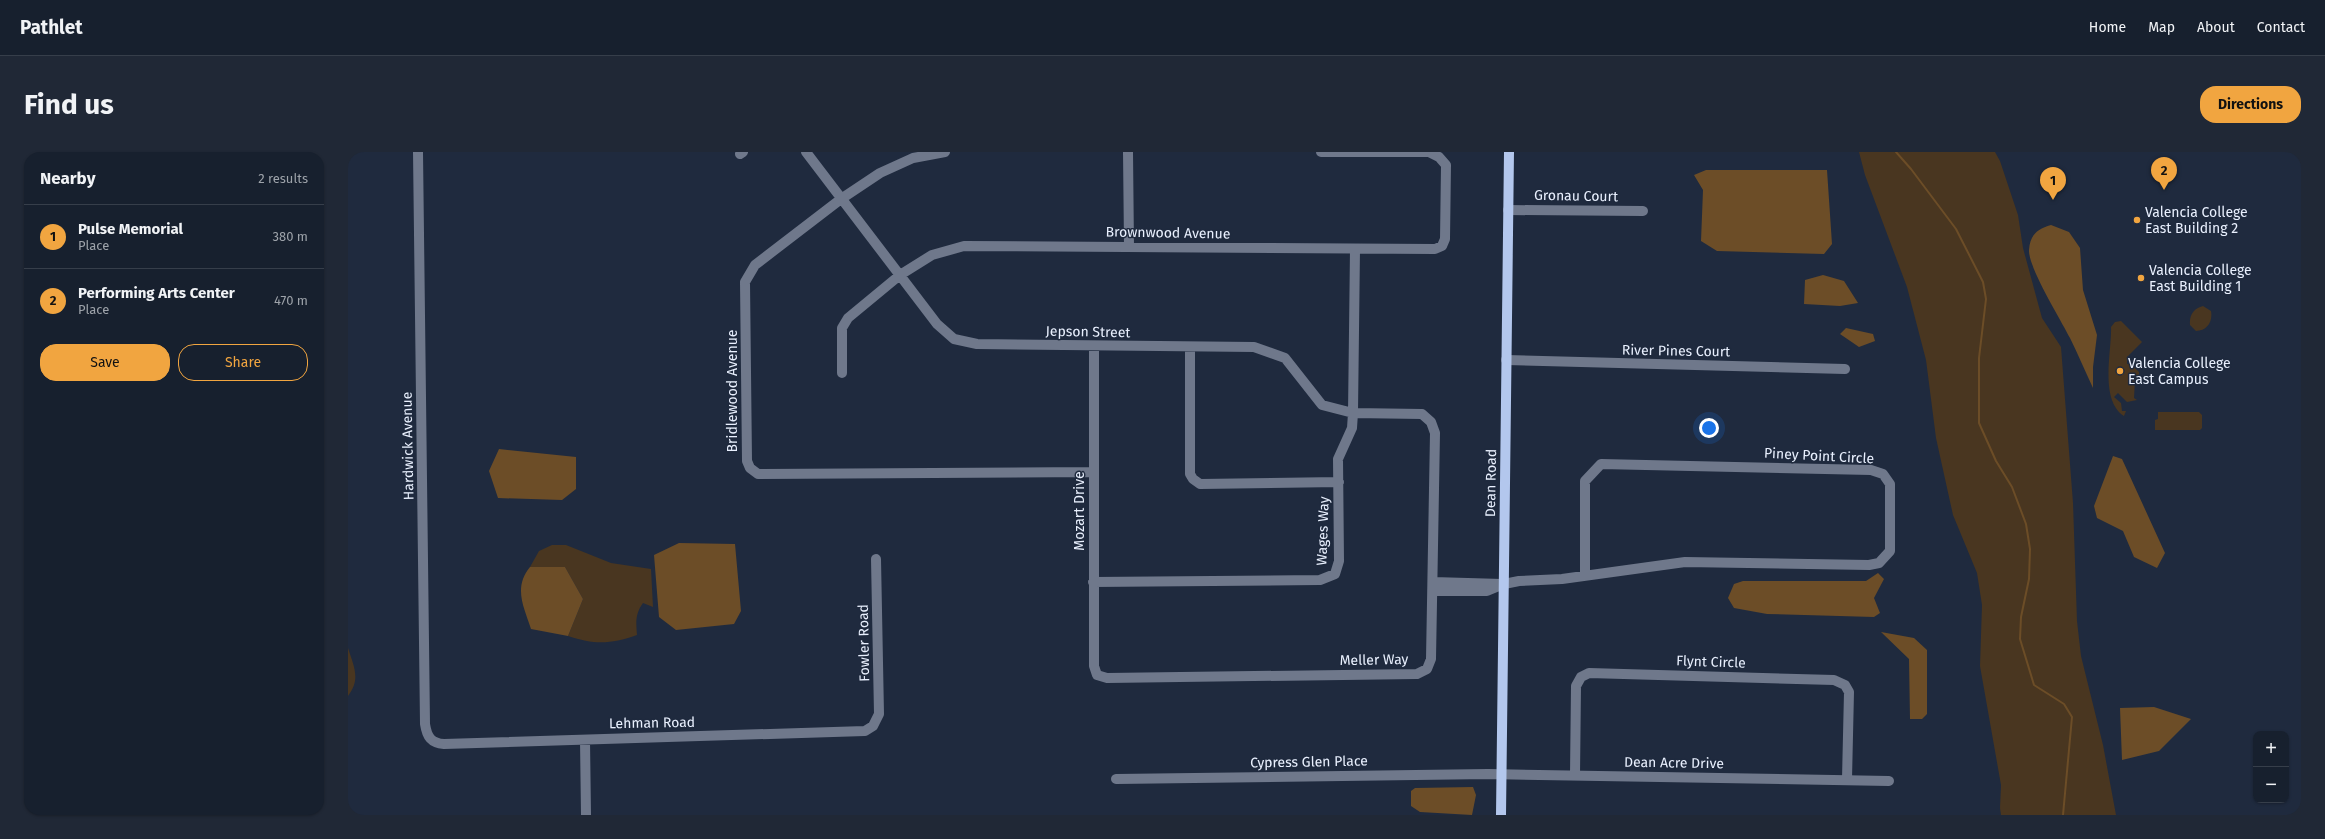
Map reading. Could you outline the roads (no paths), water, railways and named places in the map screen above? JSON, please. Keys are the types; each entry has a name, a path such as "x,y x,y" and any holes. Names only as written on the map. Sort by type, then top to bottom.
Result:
{"main road":[{"name":"Dean Road","path":"1501,815 1509,152"}],"street":[{"name":"Hardwick Avenue","path":"418,152 425,724 430,740"},
{"name":"Jepson Street","path":"806,152 937,324 954,339 978,344 1254,347 1285,358 1322,405 1353,413 1422,414 1431,422"},
{"name":"Bridlewood Avenue","path":"944,152 912,155 880,173 841,199 755,264 746,282 746,461 750,468 758,474 1093,472"},
{"path":"1128,152 1128,246"},
{"name":"Brownwood Avenue","path":"842,373 842,328 848,318 900,275 932,255 964,246 1435,249 1442,246 1445,239 1446,165 1440,156 1429,152 1321,152"},
{"name":"Gronau Court","path":"1508,210 1643,211"},
{"name":"Wages Way","path":"1093,582 1320,580 1335,574 1339,561 1338,459 1352,428 1353,413 1355,249"},
{"name":"Mozart Drive","path":"1094,346 1093,582 1094,666 1097,675"},
{"path":"1190,347 1190,474 1193,480 1200,484 1339,482"},
{"name":"River Pines Court","path":"1506,360 1845,369"},
{"name":"Meller Way","path":"1097,675 1107,678 1417,674 1427,669 1431,659 1433,586 1435,433 1431,422"},
{"name":"Piney Point Circle","path":"1433,586 1487,592 1504,584 1520,581 1553,580 1585,576 1685,562 1869,565 1879,563 1890,551 1890,484 1883,474 1871,470 1601,464 1585,481 1585,576"},
{"name":"Fowler Road","path":"873,726 879,714 880,705 876,559"},
{"name":"Flynt Circle","path":"1575,776 1576,686 1581,677 1589,673 1834,680 1845,685 1849,692 1846,779"},
{"name":"Lehman Road","path":"430,740 436,743 444,744 857,733 865,731 873,726"},
{"path":"585,740 586,815"},
{"name":"Dean Acre Drive","path":"1502,774 1846,779 1889,781"},
{"name":"Cypress Glen Place","path":"1116,779 1502,774"}],"waterway":[{"path":"1896,152 1911,169 1956,229 1983,282 1986,299 1979,358 1979,423 1996,461 2012,487 2026,524 2030,549 2029,579 2021,617 2020,639 2034,685 2064,704 2072,717 2063,815"}],"place":[{"name":"Performing Arts Center","path":"2164,190"},
{"name":"Pulse Memorial","path":"2053,200"},
{"name":"Valencia College East Building 2","path":"2137,220"},
{"name":"Valencia College East Building 1","path":"2141,278"},
{"name":"Valencia College East Campus","path":"2120,371"}]}
